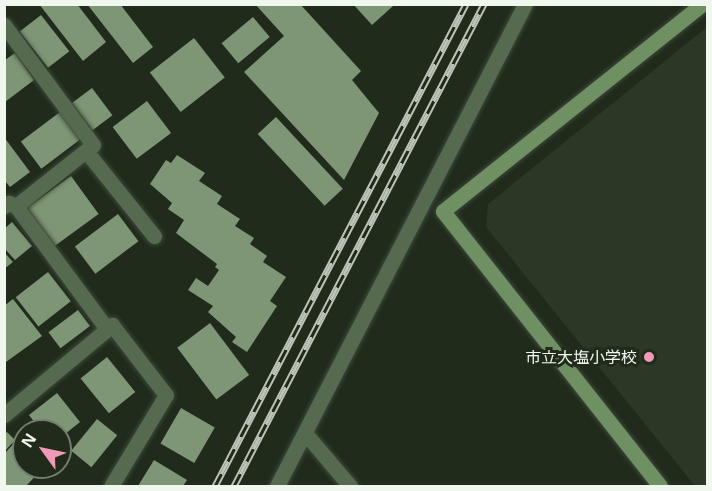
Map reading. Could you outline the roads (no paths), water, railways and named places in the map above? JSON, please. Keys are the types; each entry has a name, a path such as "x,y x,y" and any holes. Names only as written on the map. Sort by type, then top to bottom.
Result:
{"street":[{"path":"277,486 525,4"},
{"path":"443,211 702,4"},
{"path":"4,25 93,145 10,206 107,329"},
{"path":"86,151 154,236"},
{"path":"428,194 660,486"},
{"path":"4,415 112,325 166,395 111,486"},
{"path":"305,433 350,486"}],"railway":[{"path":"215,486 466,4"},
{"path":"234,486 484,4"}],"place":[{"name":"市立大塩小学校","path":"649,357"}]}
